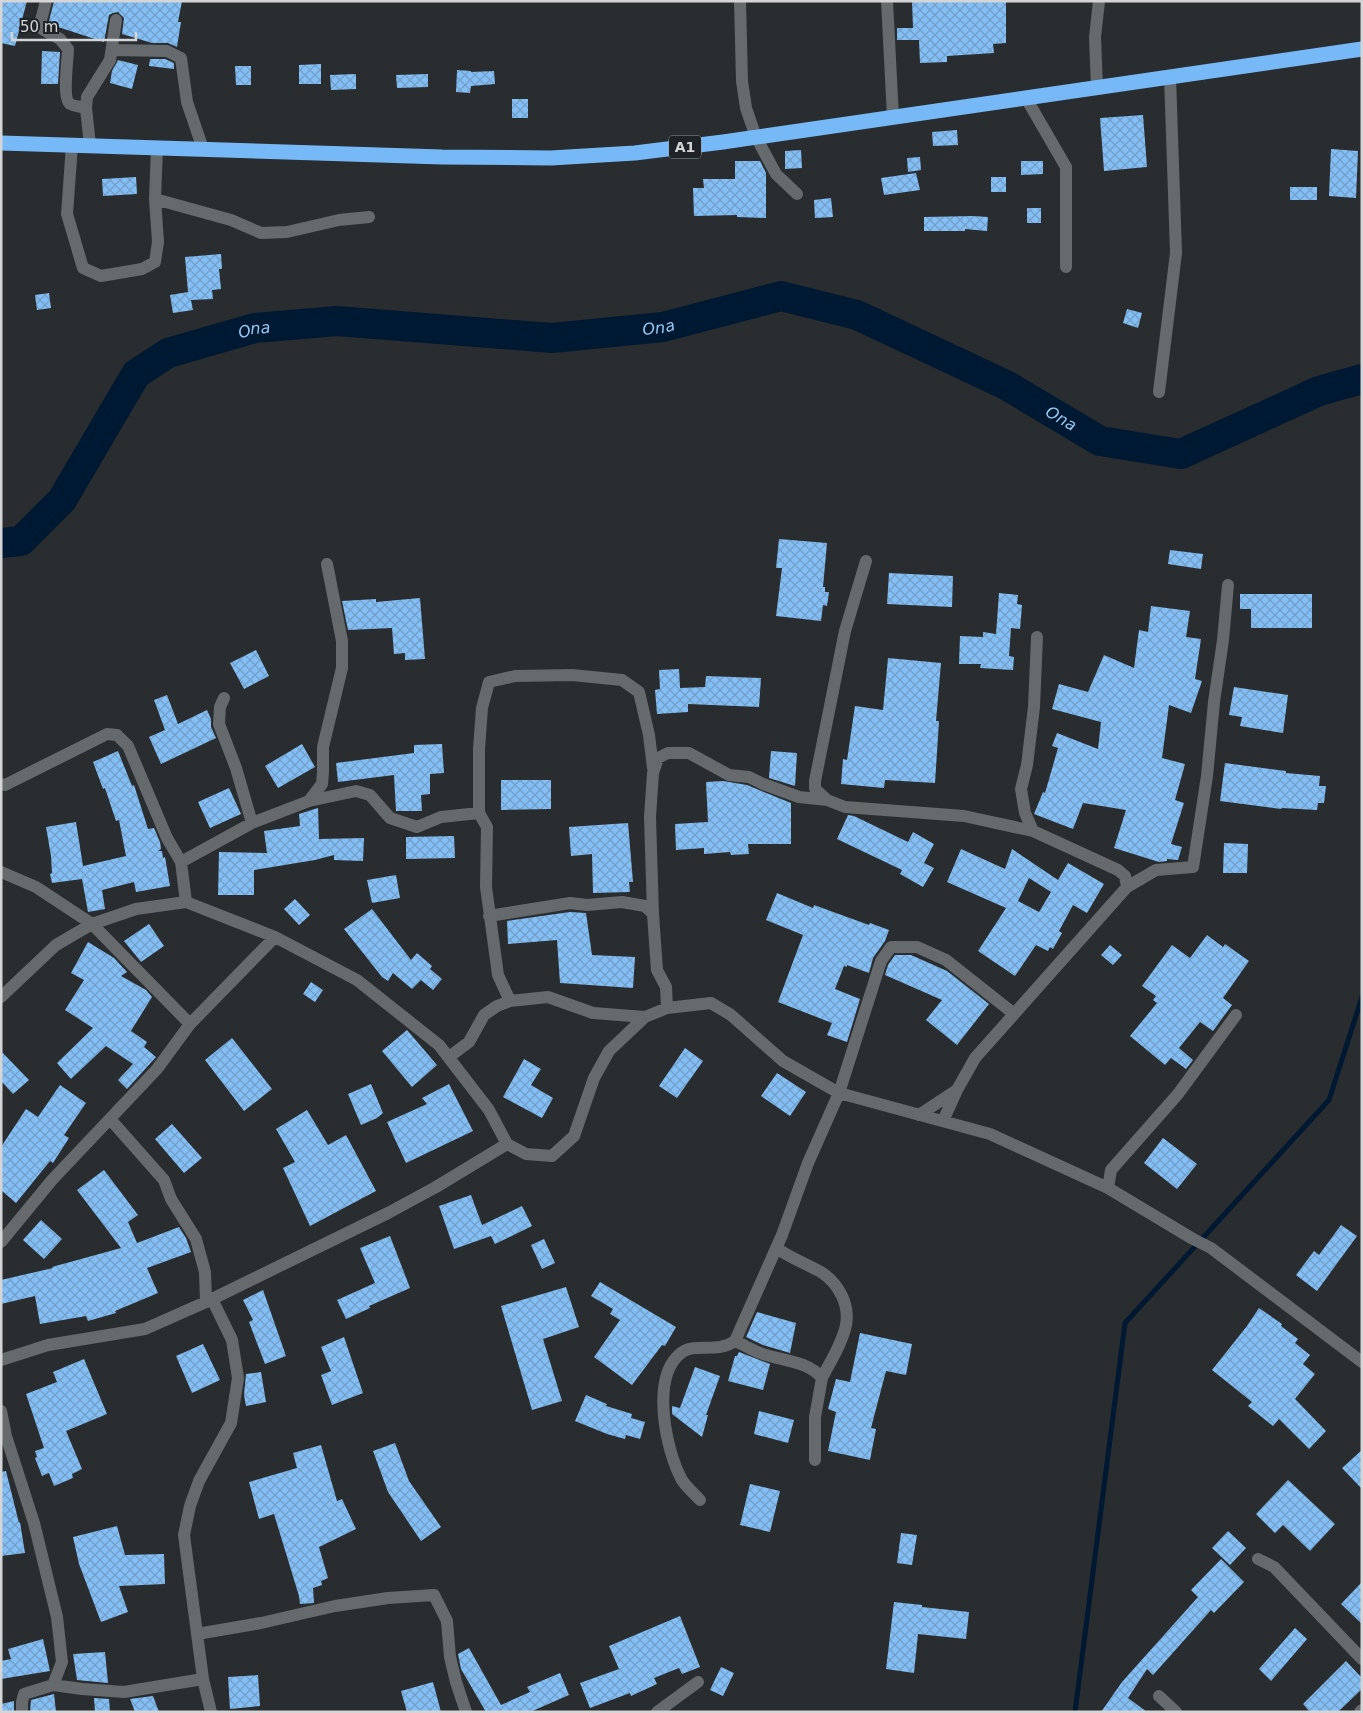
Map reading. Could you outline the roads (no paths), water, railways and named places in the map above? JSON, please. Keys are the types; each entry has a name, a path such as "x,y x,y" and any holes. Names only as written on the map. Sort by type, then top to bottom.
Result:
{"highway":[{"name":"A1","path":"1,143 432,157 551,158 635,153 1362,50"}],"street":[{"path":"46,1 41,20 42,28 60,39 68,48 66,99 70,104 86,108"},
{"path":"740,1 742,81 746,108 756,137 776,174 797,194"},
{"path":"887,1 893,117"},
{"path":"1097,88 1095,37 1098,1"},
{"path":"90,145 86,108 87,97 110,60 116,20"},
{"path":"112,50 167,52 181,58 187,102 203,149"},
{"path":"1159,392 1176,253 1170,76"},
{"path":"1026,98 1066,167 1066,267"},
{"path":"72,145 67,214 83,268 101,276 142,269 155,262 158,242 155,199 157,147"},
{"path":"155,199 231,220 261,233 287,232 339,220 369,217"},
{"path":"827,800 815,789 815,781 845,631 866,561"},
{"path":"309,801 322,784 323,747 342,668 342,641 327,564"},
{"path":"949,1123 957,1090 974,1058 1127,887 1156,870 1193,867 1207,776 1228,585"},
{"path":"1033,831 1025,813 1021,789 1027,765 1034,707 1037,637"},
{"path":"510,1001 498,975 486,887 486,827 479,813 479,750 482,708 489,682 515,676 572,675 622,680 639,692 649,735 654,770 650,817 653,914 657,970 666,987 667,1008"},
{"path":"224,698 220,707 219,724 236,768 252,823"},
{"path":"1,784 5,785 107,734 117,735 128,746 167,838 181,862 186,902"},
{"path":"654,770 658,758 668,753 689,754 729,775 749,777 799,796 827,800 845,807 964,816 1033,831 1118,870 1125,876 1127,887"},
{"path":"181,862 252,823 309,801 356,791 370,795 390,818 417,827 441,817 479,813"},
{"path":"1,872 36,887 92,924 190,1024"},
{"path":"1,997 56,946 92,924 136,909 186,902 275,937 357,980 439,1045 489,1110 506,1144 526,1154 552,1156 574,1136 594,1078 610,1051 645,1017 667,1008 711,1003 731,1015 783,1061 839,1093 990,1134 1108,1188 1192,1239 1211,1248 1362,1362"},
{"path":"489,916 570,903 587,905 622,902 645,906 653,914"},
{"path":"1,1242 52,1180 157,1069 190,1024 275,937"},
{"path":"700,1500 683,1481 667,1440 663,1401 667,1369 681,1353 687,1350 692,1348 718,1348 729,1345 736,1340 776,1248 808,1163 839,1093 881,960 891,947 918,946 946,960 1013,1013"},
{"path":"448,1057 469,1042 484,1015 497,1006 510,1001 548,997 593,1013 645,1017"},
{"path":"1108,1188 1111,1170 1178,1094 1236,1015"},
{"path":"919,1115 957,1090"},
{"path":"110,1119 164,1180 172,1199 196,1239 205,1272 209,1301 232,1340 238,1378 231,1423 199,1481 190,1506 184,1535 203,1678 212,1712"},
{"path":"1,1360 48,1345 145,1329 209,1301 396,1208 436,1187 506,1144"},
{"path":"776,1248 789,1257 821,1272 835,1283 845,1302 846,1324 840,1343 822,1378 815,1417 815,1460"},
{"path":"736,1340 760,1353 803,1365 816,1372 822,1378"},
{"path":"1,1411 6,1436 34,1523 57,1616 62,1662 53,1685"},
{"path":"1258,1559 1274,1568 1362,1659"},
{"path":"197,1634 261,1623 335,1606 388,1598 434,1595 447,1621 454,1673 466,1712"},
{"path":"22,1712 24,1694 53,1685 124,1692 203,1678"},
{"path":"657,1712 698,1682"},
{"path":"1159,1696 1176,1712"}],"waterway":[{"name":"Ona","path":"1,543 21,541 62,500 136,374 168,353 255,328 337,321 552,338 663,327 781,296 857,315 1006,385 1100,441 1181,454 1319,391 1362,379"},
{"path":"1075,1712 1125,1323 1329,1100 1362,997"}]}
